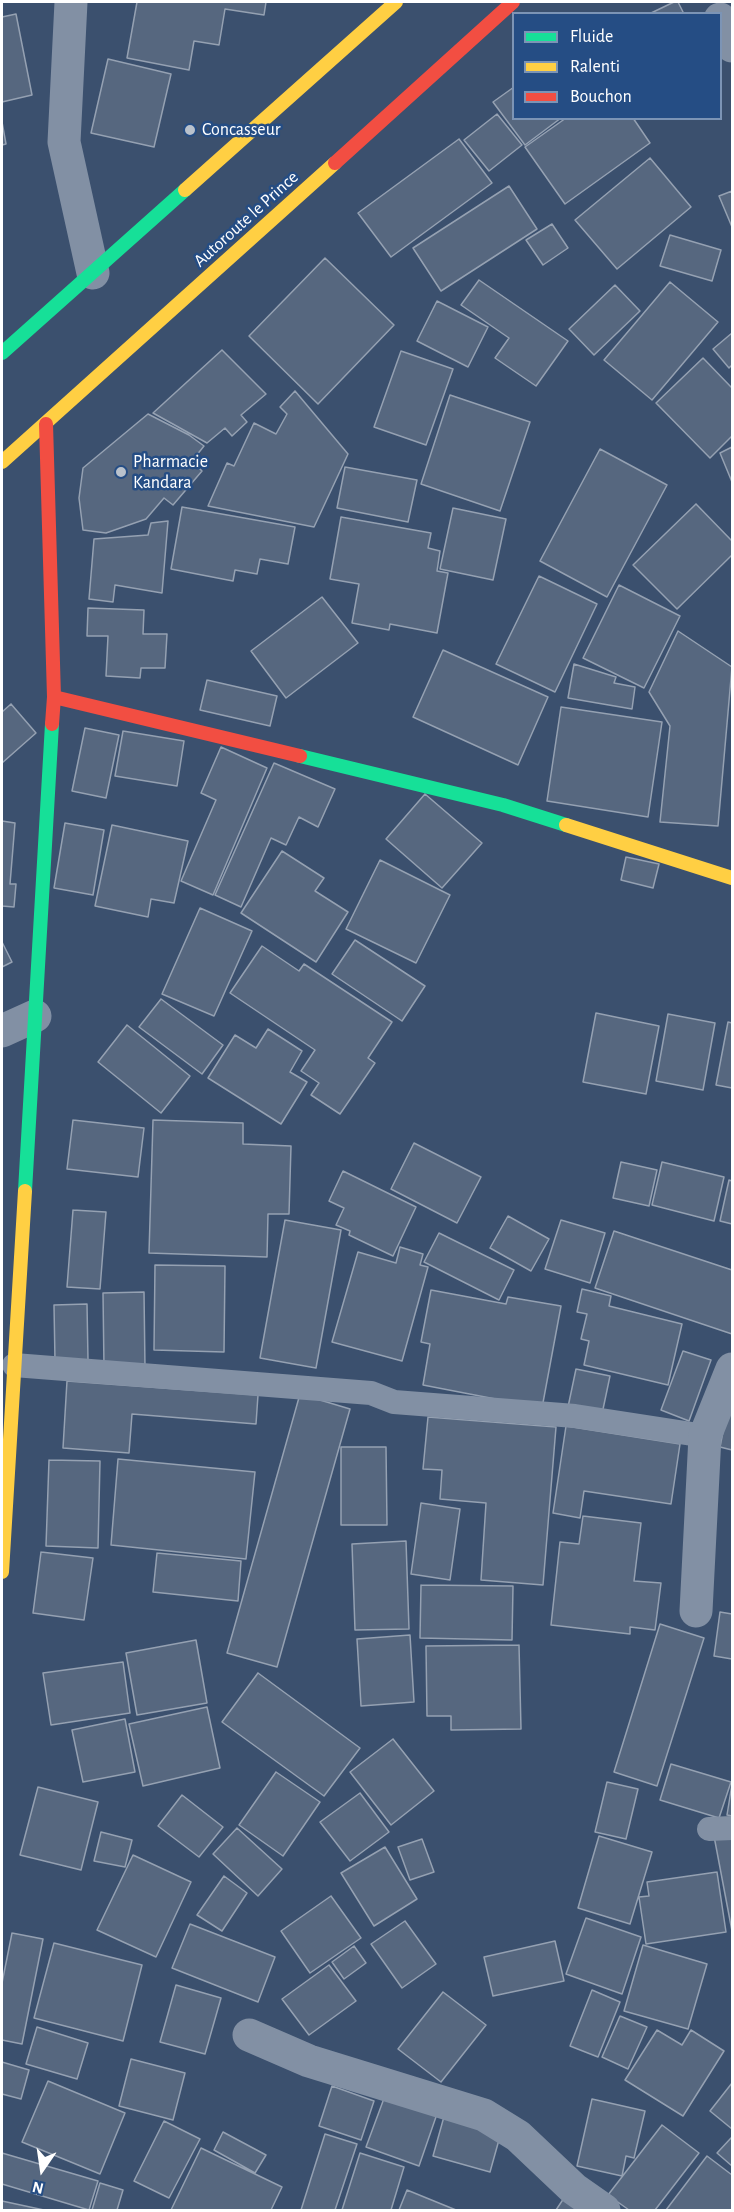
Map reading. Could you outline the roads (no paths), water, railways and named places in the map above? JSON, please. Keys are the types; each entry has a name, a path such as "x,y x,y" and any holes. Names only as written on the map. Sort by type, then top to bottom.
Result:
{"street":[{"path":"71,2 64,142 93,273"},
{"path":"2,353 396,2"},
{"name":"Autoroute le Prince","path":"2,462 513,2"},
{"path":"722,24 732,46"},
{"path":"2,1572 5,1450 14,1365 54,698 46,424"},
{"path":"54,698 503,804 732,878"},
{"path":"2,1031 35,1016"},
{"path":"696,1611 705,1436 732,1369"},
{"path":"249,2035 309,2061 484,2115 518,2136 574,2189 604,2211"}],"lane":[{"path":"14,1365 371,1393 394,1402 575,1416 705,1436"}],"place":[{"name":"Concasseur","path":"190,130"},
{"name":"Pharmacie Kandara","path":"121,472"}]}
